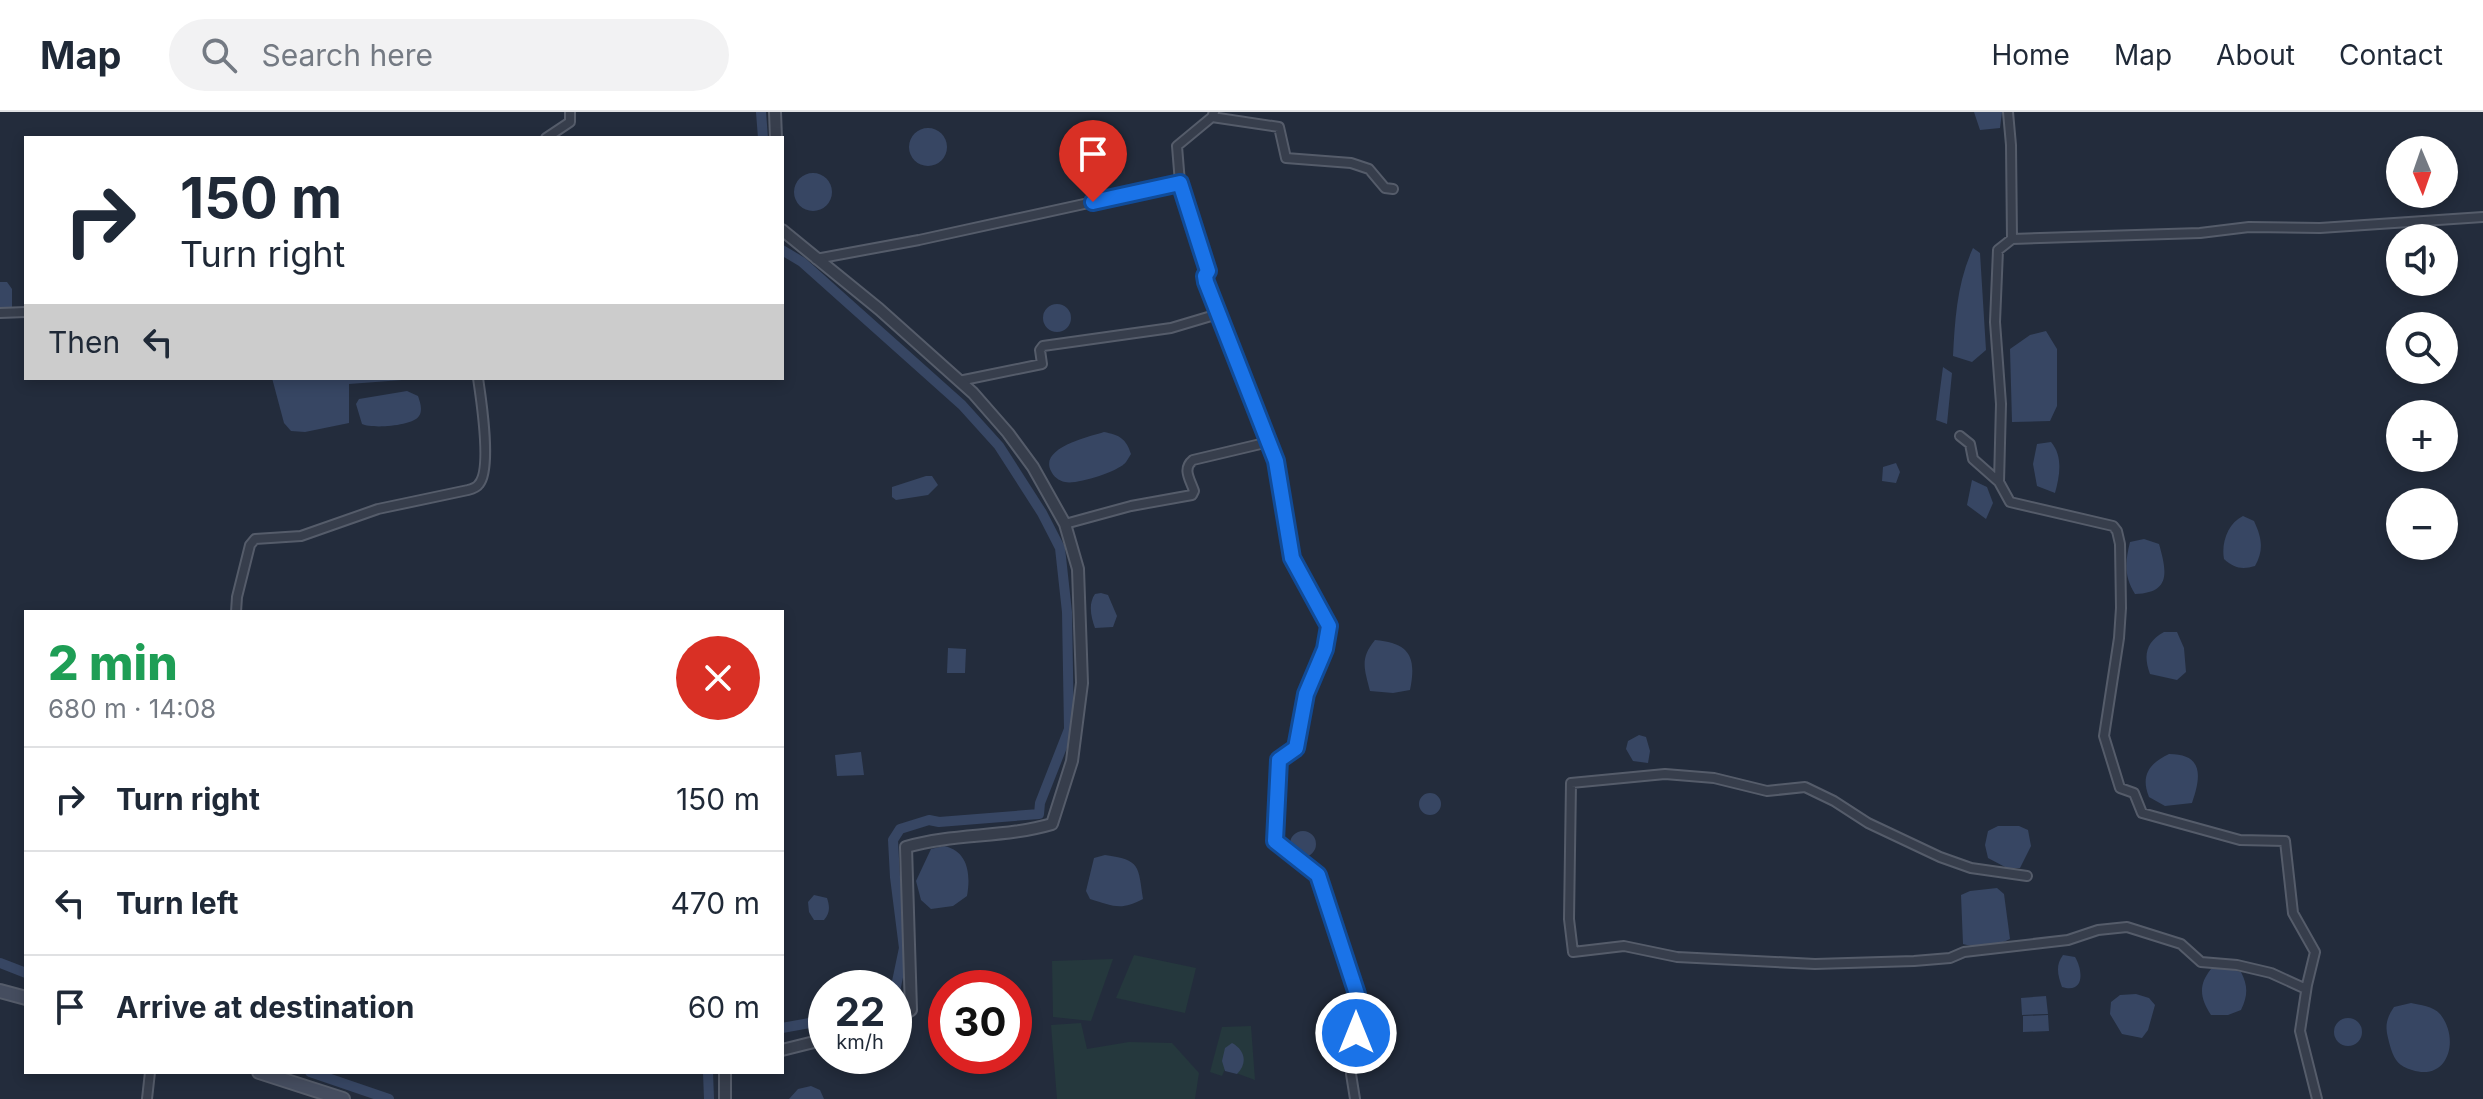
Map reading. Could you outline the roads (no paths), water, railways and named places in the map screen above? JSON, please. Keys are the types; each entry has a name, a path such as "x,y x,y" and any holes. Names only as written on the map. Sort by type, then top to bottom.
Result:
{"main road":[{"path":"0,991 24,997"},
{"path":"265,1074 342,1099"}],"street":[{"path":"549,136 570,122 570,112"},
{"path":"775,112 776,136"},
{"path":"2008,112 2012,239"},
{"path":"1355,1099 1351,1074 1357,994 1318,875 1275,841 1279,760 1296,748 1306,694 1325,649 1329,626 1292,558 1276,461 1205,277 1208,271 1180,183 1177,146 1213,115 1279,127 1286,158 1351,163 1369,169 1385,188 1393,189"},
{"path":"816,259 934,237 1180,183"},
{"path":"1999,482 2001,404 1995,322 1998,250 2012,239 2200,233 2249,227 2320,228 2483,217"},
{"path":"784,232 879,309 959,381 1008,433 1033,467 1065,524 1078,569 1082,683 1072,761 1052,824 1029,830 934,839 906,847 910,970"},
{"path":"0,313 24,312"},
{"path":"959,381 1042,364 1040,350 1043,346 1171,328 1218,314"},
{"path":"236,610 250,545 255,539 301,536 378,509 468,490 479,484 483,477 485,432 478,380"},
{"path":"1960,436 1970,444 1973,459 1999,482 2010,502 2113,526 2117,531 2120,563 2119,638 2104,736 2120,788 2134,793 2142,813 2240,840 2285,841 2293,913 2315,952 2300,1031 2317,1099"},
{"path":"1065,524 1131,506 1192,495 1194,491 1187,467 1193,460 1269,442"},
{"path":"2027,876 1971,868 1940,857 1868,823 1805,787 1767,791 1714,778 1665,774 1571,783 1569,919 1573,952 1624,946 1677,957 1815,964 1914,961 2068,940 2098,930 2127,927 2181,944 2201,962 2237,965 2271,973 2306,989"},
{"path":"784,1050 808,1044"},
{"path":"147,1099 150,1074"},
{"path":"725,1074 725,1099"}],"water":[{"path":"1974,112 2002,112 2000,128 1980,130"},
{"path":"928,128 942,133 947,147 942,161 928,166 914,161 909,147 914,133"},
{"path":"813,173 827,178 832,192 827,206 813,211 799,206 794,192 799,178"},
{"path":"1973,248 1980,253 1986,350 1972,362 1953,356 1960,288"},
{"path":"0,282 7,282 12,289 12,307 0,309"},
{"path":"1057,304 1067,308 1071,318 1067,328 1057,332 1047,328 1043,318 1047,308"},
{"path":"2046,331 2057,349 2057,406 2050,421 2012,422 2010,349 2030,335"},
{"path":"1943,367 1952,373 1947,424 1936,420"},
{"path":"273,380 402,380 349,384 349,423 305,432 291,431 284,423"},
{"path":"407,391 418,396 420,401 421,411 415,419 392,426 362,424 356,404 359,399"},
{"path":"1104,432 1118,436 1127,444 1131,454 1125,463 1105,474 1078,482 1063,481 1053,475 1049,463 1058,450"},
{"path":"2051,442 2059,466 2055,493 2037,486 2033,464 2037,444"},
{"path":"1896,463 1900,472 1896,483 1882,481 1883,467"},
{"path":"932,476 938,485 928,495 896,500 892,497 892,487"},
{"path":"1972,480 1987,487 1993,503 1986,519 1967,505"},
{"path":"2243,516 2254,521 2261,544 2255,566 2246,568 2231,564 2224,559 2223,553 2230,528"},
{"path":"2144,539 2159,544 2164,579 2155,590 2135,594 2127,575 2127,556 2130,542"},
{"path":"1095,594 1108,595 1117,616 1113,627 1095,628 1091,602"},
{"path":"2164,632 2177,632 2184,648 2186,672 2177,680 2150,674 2148,667 2150,645"},
{"path":"1375,640 1396,644 1408,653 1412,668 1410,690 1393,693 1370,691 1365,659"},
{"path":"948,648 966,649 965,673 947,673"},
{"path":"1639,735 1646,737 1650,751 1648,763 1633,761 1626,749 1628,741"},
{"path":"861,752 864,775 837,776 835,755"},
{"path":"2169,754 2189,758 2197,769 2192,803 2165,806 2149,797 2146,789 2148,771"},
{"path":"1430,793 1438,796 1441,804 1438,812 1430,815 1422,812 1419,804 1422,796"},
{"path":"1998,826 2019,826 2028,830 2031,846 2020,868 2007,868 1988,858 1985,845 1988,831"},
{"path":"1303,831 1312,835 1316,844 1312,853 1303,857 1294,853 1290,844 1294,835"},
{"path":"944,846 963,858 968,872 967,896 953,906 931,909 921,900 916,881 931,849"},
{"path":"1105,855 1125,859 1136,866 1143,899 1117,906 1090,899 1086,891 1094,858"},
{"path":"1997,888 2004,894 2010,939 1987,946 1963,944 1961,895"},
{"path":"814,895 827,898 829,910 824,920 814,920 809,912 808,902"},
{"path":"2063,955 2075,957 2078,962 2080,980 2075,987 2062,987 2058,967"},
{"path":"2211,969 2241,972 2246,986 2245,1000 2241,1010 2228,1015 2211,1015 2202,986"},
{"path":"2136,994 2149,998 2155,1005 2148,1030 2142,1038 2122,1034 2110,1014 2111,1002 2120,995"},
{"path":"2046,996 2048,1014 2022,1015 2021,998"},
{"path":"2411,1003 2434,1009 2446,1024 2450,1045 2447,1056 2435,1070 2425,1072 2404,1067 2391,1049 2388,1018 2394,1007"},
{"path":"2048,1015 2049,1031 2023,1032 2023,1016"},
{"path":"2348,1018 2358,1022 2362,1032 2358,1042 2348,1046 2338,1042 2334,1032 2338,1022"},
{"path":"1232,1043 1244,1057 1243,1066 1237,1074 1225,1071 1222,1061 1225,1048"},
{"path":"811,1086 820,1090 824,1099 789,1099 798,1089"}],"waterway":[{"path":"761,112 763,136"},
{"path":"784,251 802,262 962,405 999,446 1042,513 1060,548 1067,612 1069,729 1040,803 1039,814 939,822 929,820 900,829 893,840 904,948 899,970"},
{"path":"0,963 24,972"},
{"path":"784,1028 808,1023"},
{"path":"316,1074 389,1099"},
{"path":"708,1074 709,1099"}]}
